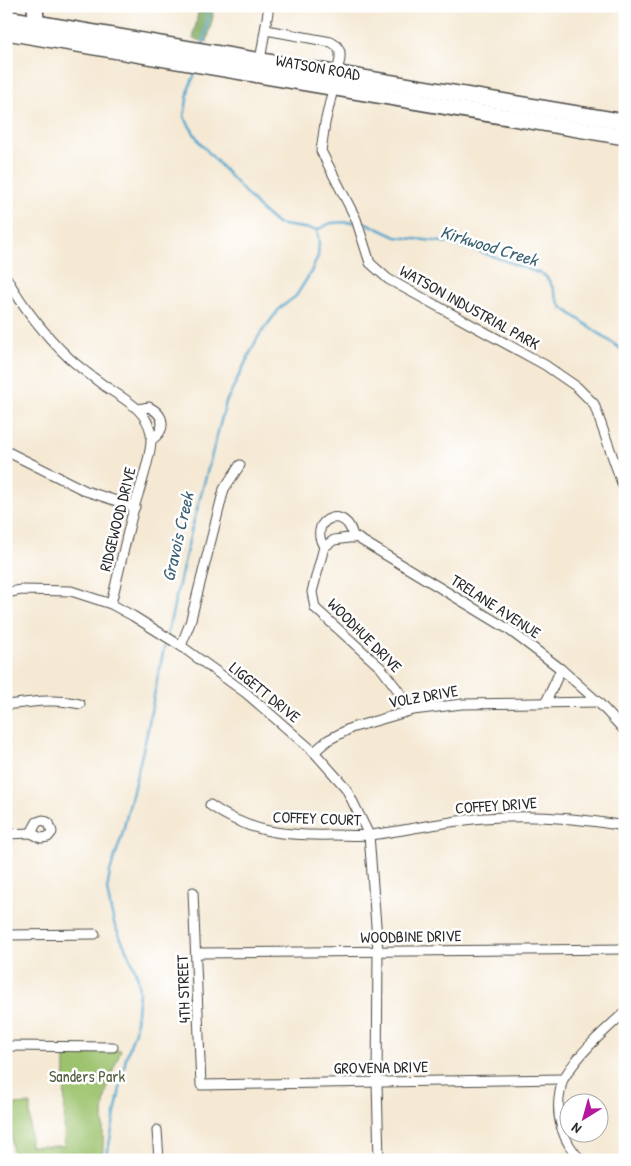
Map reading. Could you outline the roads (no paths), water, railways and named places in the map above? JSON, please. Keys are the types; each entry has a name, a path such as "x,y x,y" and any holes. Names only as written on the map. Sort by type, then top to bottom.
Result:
{"main road":[{"path":"35,6 36,27"},
{"path":"35,6 36,27"},
{"name":"WATSON ROAD","path":"6,32 36,27 211,60 625,122"},
{"name":"WATSON ROAD","path":"211,60 260,61 335,80 625,137"}],"street":[{"path":"260,61 269,6"},
{"name":"WATSON INDUSTRIAL PARK","path":"266,30 331,42 337,46 340,52 321,151 357,224 370,263 388,279 545,365 577,387 594,404 625,492"},
{"name":"RIDGEWOOD DRIVE","path":"6,277 29,313 70,359 131,403 147,421 151,440 146,468 111,604"},
{"name":"RIDGEWOOD DRIVE","path":"138,410 149,407 160,416 163,425 159,435 151,440"},
{"path":"6,450 86,491 135,507"},
{"path":"177,643 190,623 224,488 240,466"},
{"name":"WOODHUE DRIVE","path":"353,538 352,529 347,522 340,518 332,518 321,526 318,536 324,547 312,592 316,608 381,668 413,710"},
{"name":"TRELANE AVENUE","path":"353,538 356,537 508,629 561,669 598,702 625,731"},
{"path":"324,547 334,540 353,538"},
{"name":"LIGGETT DRIVE","path":"6,593 21,590 71,592 111,604 177,643 246,693 314,752 346,788 369,835"},
{"path":"546,702 561,669"},
{"path":"6,705 52,700 80,704"},
{"name":"VOLZ DRIVE","path":"314,752 328,740 351,728 413,710 462,704 598,702"},
{"name":"COFFEY COURT","path":"210,806 242,824 265,831 282,834 369,835"},
{"name":"COFFEY DRIVE","path":"369,835 484,818 545,816 625,826"},
{"path":"6,834 31,833"},
{"path":"369,835 378,951 377,1082 379,1160"},
{"name":"4TH STREET","path":"193,892 201,1085"},
{"path":"6,935 95,934"},
{"name":"WOODBINE DRIVE","path":"197,953 625,949"},
{"path":"581,1160 572,1150 560,1124 557,1105 562,1079 588,1047 625,1012"},
{"path":"6,1046 113,1047"},
{"name":"GROVENA DRIVE","path":"201,1085 562,1079"},
{"path":"157,1130 159,1160"}],"waterway":[{"name":"Gravois Creek","path":"203,46 208,19 207,6"},
{"name":"Gravois Creek","path":"106,1160 126,1058 135,1031 139,993 138,978 115,926 111,911 107,890 110,872 122,835 146,738 158,675 191,532 226,402 258,337 280,308 296,296 310,274 318,256 319,244 317,230 277,224 262,211 200,143 184,117 189,88 196,71"},
{"name":"Kirkwood Creek","path":"317,230 331,223 354,222"},
{"name":"Kirkwood Creek","path":"360,223 366,223 396,237 444,242 484,253 544,275 550,282 563,308 625,352"}],"park label":[{"name":"Sanders Park","path":"87,1076"}]}
